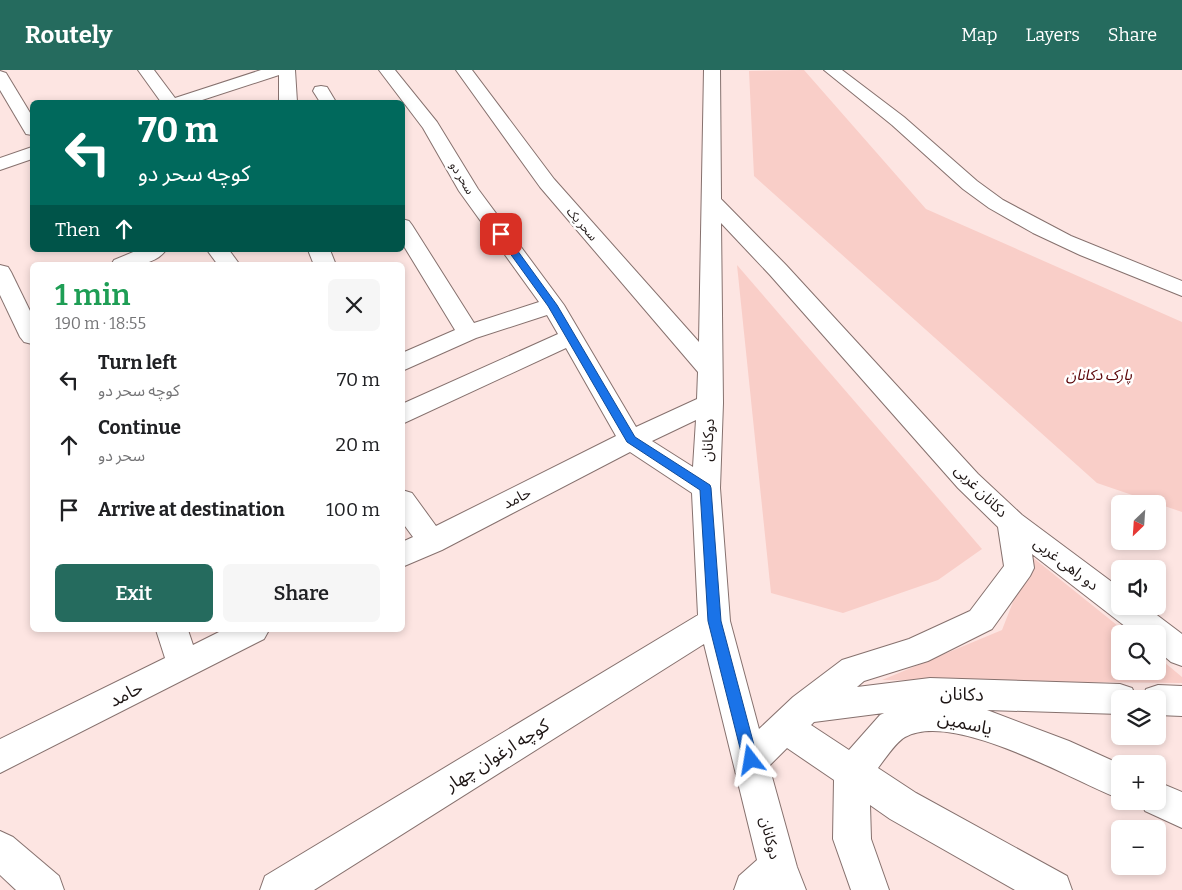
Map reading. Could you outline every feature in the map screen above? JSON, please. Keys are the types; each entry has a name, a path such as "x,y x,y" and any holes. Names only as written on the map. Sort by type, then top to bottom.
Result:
{"street":[{"path":"146,70 168,100"},
{"path":"201,99 277,70"},
{"path":"287,70 288,100"},
{"name":"سحر دو","path":"387,70 431,126 470,191 553,305 631,440"},
{"name":"سحر یک","path":"464,70 547,183 710,370"},
{"name":"دوکانان","path":"712,70 710,403 706,488 714,621 751,760 773,882"},
{"path":"832,70 898,121 937,158 995,203 1041,229 1093,253 1182,289"},
{"path":"0,76 30,127"},
{"path":"0,164 30,154"},
{"name":"دکانان غربی","path":"710,198 785,277 968,481 1012,523 1019,568 981,620 917,651 854,670 795,717 751,760"},
{"path":"405,230 468,333"},
{"path":"129,262 151,252"},
{"path":"0,272 26,309 30,328"},
{"path":"405,362 468,333 553,305"},
{"path":"405,414 570,337"},
{"name":"حامد","path":"405,555 631,440 710,403"},
{"path":"631,440 706,488"},
{"path":"405,504 432,542"},
{"name":"دو راهی غربی","path":"1012,523 1111,598"},
{"name":"دو راهی غربی","path":"1133,615 1182,652"},
{"name":"کوچه ارغوان چهار","path":"279,890 714,621"},
{"path":"173,632 183,665"},
{"name":"حامد","path":"0,758 249,632"},
{"name":"دکانان","path":"795,717 930,693 1111,699"},
{"path":"1166,700 1182,701"},
{"name":"یاسمین","path":"852,772 892,726 921,716 946,716 984,724 1111,778"},
{"path":"795,717 852,772 903,806 1053,890"},
{"path":"852,772 852,839 870,890"},
{"path":"1166,803 1182,810"},
{"path":"0,850 45,890"}],"green space":[{"name":"پارک دکانان","path":"804,70 926,209 1182,322 1182,512 1166,507 1166,495 1132,495 1097,483 754,176 749,71"},
{"path":"737,265 982,549 938,580 843,613 771,593"},
{"path":"1031,556 1117,625 1111,625 1111,680 1166,680 1166,664 1182,677 1182,683 882,680 1002,630"}],"route":[{"path":"501,234 553,305 631,440 706,488 714,621 751,760"}]}
